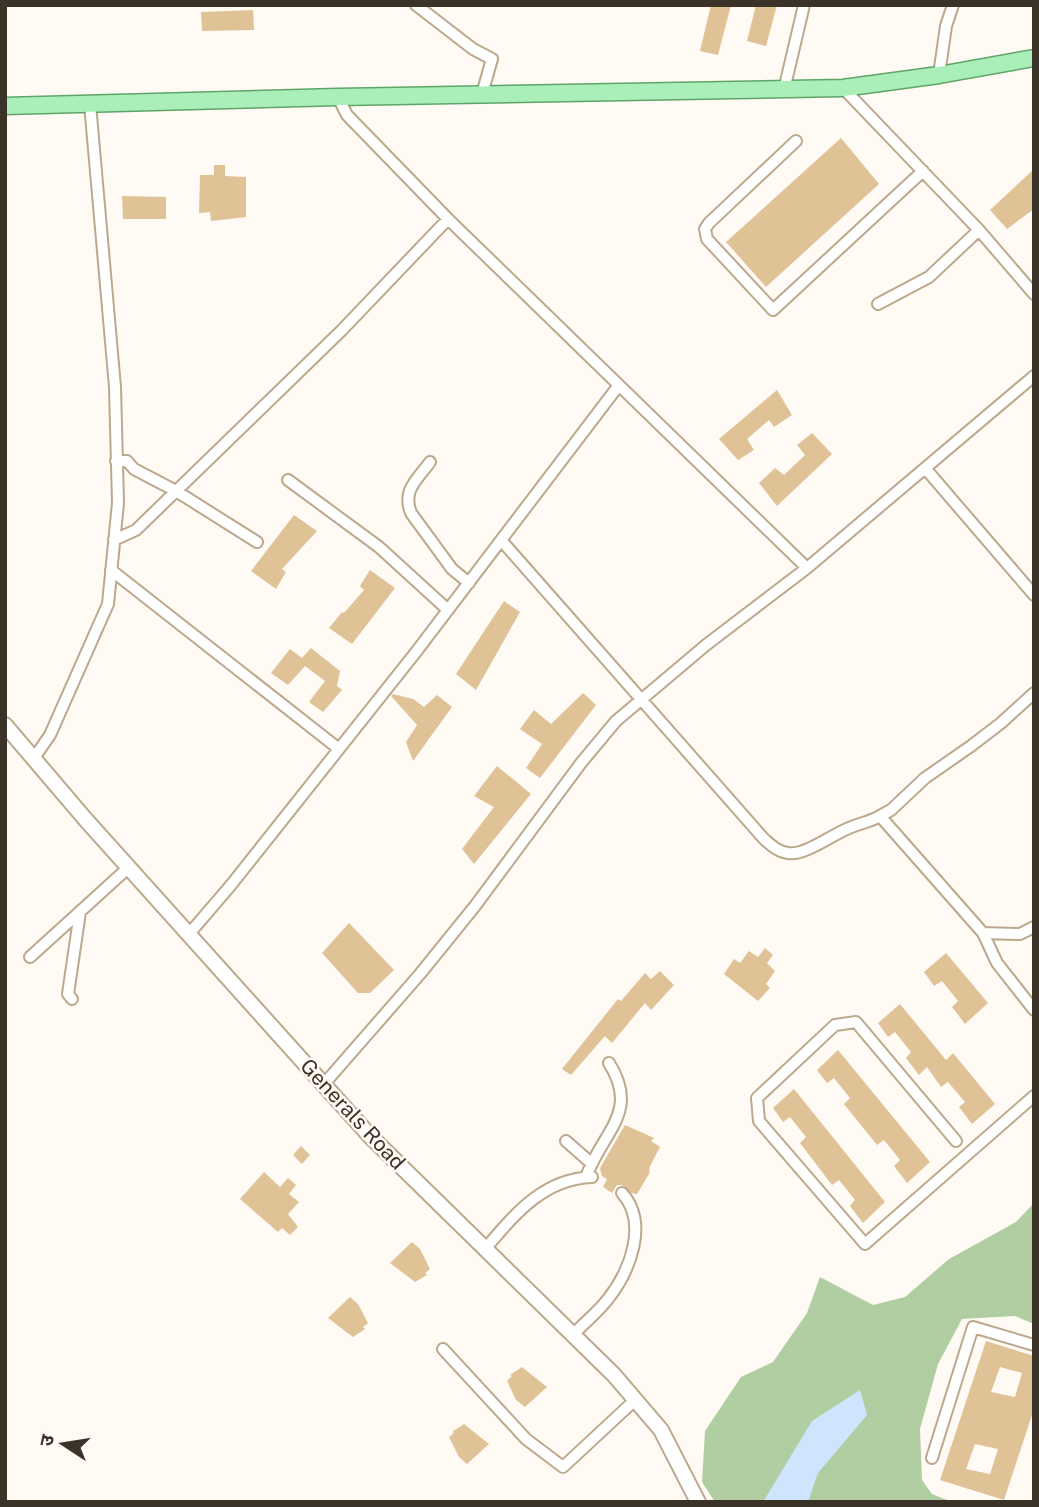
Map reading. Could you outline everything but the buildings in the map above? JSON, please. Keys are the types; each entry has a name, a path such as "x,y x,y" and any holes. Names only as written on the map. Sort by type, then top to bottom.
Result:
{"main road":[{"path":"5,106 843,88 1034,58"}],"street":[{"path":"416,5 473,49 492,59 482,94"},
{"path":"784,90 804,5"},
{"path":"939,75 946,26 953,5"},
{"path":"843,88 979,230 1034,294"},
{"path":"338,97 347,116 448,219 807,568"},
{"path":"34,758 51,735 108,604 118,503 115,387 90,104"},
{"path":"796,141 705,229 707,239 773,310 923,171"},
{"path":"114,540 136,530 342,330 448,219"},
{"path":"878,304 929,277 979,230"},
{"path":"324,1084 475,906 581,763 616,721 706,645 807,568 1034,376"},
{"path":"189,934 231,885 448,610 619,385"},
{"path":"116,461 127,461 134,469 176,491 257,542"},
{"path":"430,462 407,495 407,504 452,569 469,583"},
{"path":"925,468 1034,596"},
{"path":"288,480 379,547 448,610"},
{"path":"500,540 764,839 777,849 790,854 805,850 852,826 867,824 891,810 925,778 1000,723 1034,693"},
{"path":"111,570 339,749"},
{"name":"Generals Road","path":"5,725 128,868 370,1136 614,1375 661,1430 698,1502"},
{"path":"880,816 983,933 998,962 1034,1010"},
{"path":"30,957 128,868"},
{"path":"72,999 68,993 80,912"},
{"path":"983,933 1020,934 1034,927"},
{"path":"956,1142 856,1022 835,1025 757,1098 759,1121 864,1244 1034,1096"},
{"path":"485,1249 519,1209 537,1195 557,1183 589,1177 591,1163 619,1114 623,1099 622,1087 609,1063"},
{"path":"566,1141 591,1163"},
{"path":"573,1335 607,1301 630,1260 635,1237 635,1214 622,1193"},
{"path":"932,1458 973,1327 1034,1345"},
{"path":"443,1349 526,1439 563,1467 635,1400"}],"green space":[{"path":"1034,1203 1034,1324 1015,1316 962,1319 938,1364 920,1429 922,1480 932,1494 952,1502 715,1502 702,1482 705,1431 741,1377 773,1362 807,1313 820,1277 873,1305 905,1297 949,1259 1016,1222"}],"water":[{"path":"860,1390 867,1415 818,1473 808,1502 763,1502 812,1421"}]}
